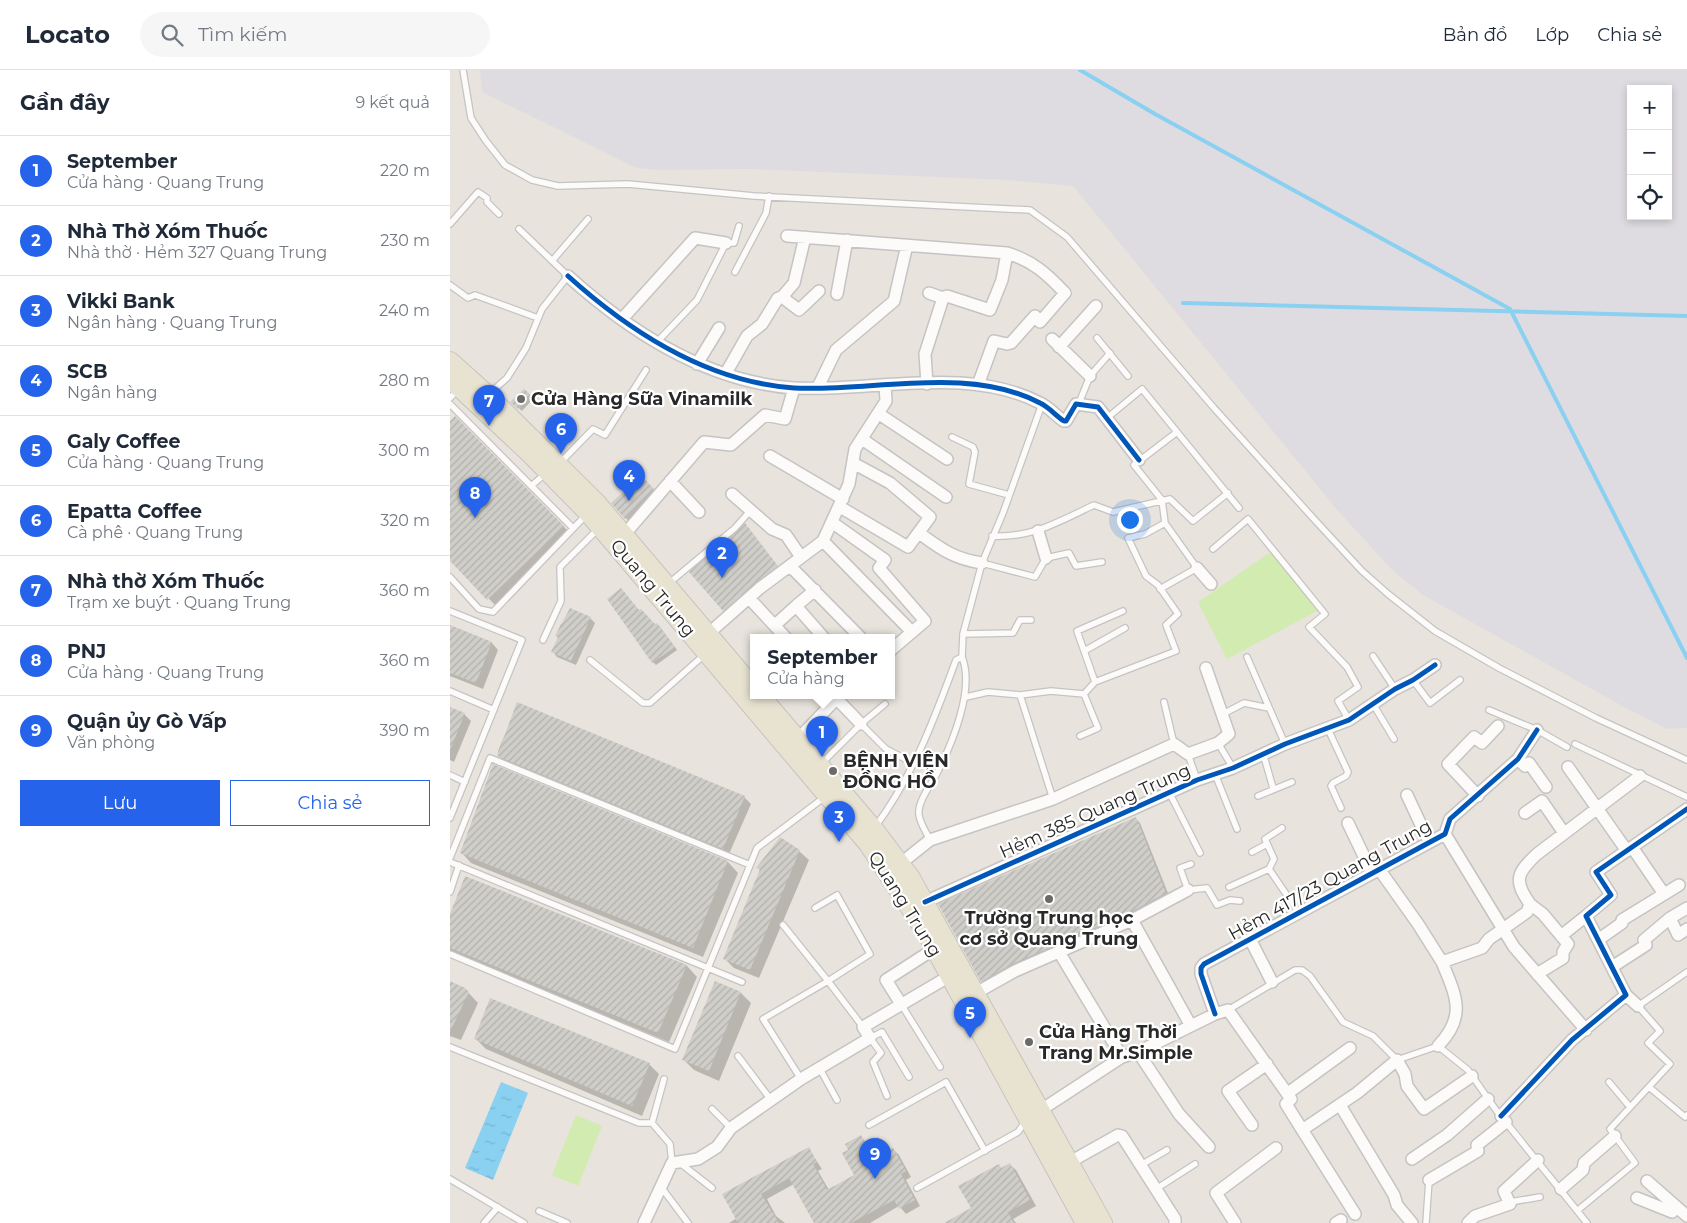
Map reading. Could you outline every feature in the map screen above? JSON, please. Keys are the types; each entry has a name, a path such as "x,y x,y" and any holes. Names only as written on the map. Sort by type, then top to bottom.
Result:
{"main road":[{"name":"Quang Trung","path":"450,361 488,395 553,468 592,508 624,535 750,683"},
{"name":"Quang Trung","path":"453,388 553,468"},
{"name":"Quang Trung","path":"592,508 600,527 827,796 868,844 894,868 925,902 976,993 1082,1221"},
{"name":"Quang Trung","path":"764,699 821,764 874,829 948,977 1034,1115 1070,1162 1103,1223"}],"street":[{"path":"787,236 1008,253 1026,259 1039,267 1065,293 1040,322 1035,316 1011,342 1007,344 994,341 978,385"},
{"path":"726,373 747,336 762,324 778,298 782,298 794,283 805,237"},
{"path":"622,319 695,238 726,243"},
{"path":"837,294 847,240"},
{"path":"818,387 836,350 894,301 907,245"},
{"path":"929,293 943,298 947,296 990,310 1002,280 1008,253"},
{"path":"568,276 622,319 696,364 752,381 794,388 954,383 978,385 1022,395 1042,404 1065,422 1074,406 1079,403 1098,407 1139,460"},
{"path":"782,298 800,310 818,291"},
{"path":"927,384 925,354 943,298"},
{"path":"1090,376 1056,343 1096,306"},
{"path":"696,364 719,328"},
{"path":"708,634 749,598 823,541 849,484 855,449 886,401 885,385"},
{"path":"624,535 704,442 731,445 765,415 786,419 794,388"},
{"path":"879,414 947,459"},
{"path":"862,439 946,497"},
{"path":"770,456 908,547 929,519 929,515 890,483 853,464"},
{"path":"670,481 699,512"},
{"path":"732,494 772,528 786,535 801,558"},
{"path":"832,523 885,560 878,568 925,621 895,647"},
{"path":"1038,531 1046,558"},
{"path":"919,534 950,555 982,563"},
{"path":"823,541 912,632"},
{"path":"790,566 857,634"},
{"path":"1197,568 1210,584"},
{"path":"775,625 815,590"},
{"path":"749,598 783,634"},
{"path":"796,606 820,634"},
{"name":"Hẻm 385 Quang Trung","path":"925,902 1170,794 1197,780 1232,768 1263,753 1349,720 1395,689 1413,680 1434,664"},
{"path":"894,868 930,840 1053,799 1174,744 1188,754 1218,743 1229,734 1206,668"},
{"path":"798,739 833,699"},
{"path":"839,699 861,724"},
{"path":"1478,796 1448,764 1474,737 1482,743 1498,726"},
{"name":"Hẻm 417/23 Quang Trung","path":"1215,1014 1201,968 1298,913 1445,834 1450,819 1518,759 1537,730"},
{"path":"1518,759 1525,766 1529,763 1546,787"},
{"path":"1568,767 1664,894"},
{"path":"1537,974 1563,958 1563,952 1568,944 1543,914 1530,904 1520,891 1518,878 1523,867 1564,833 1640,776"},
{"path":"1407,795 1429,842"},
{"path":"1524,813 1542,801 1564,833"},
{"path":"1561,936 1612,895 1596,872 1687,809"},
{"path":"1348,823 1375,871 1442,962 1456,997 1457,1016 1450,1033 1438,1046"},
{"path":"1445,834 1514,947 1586,1030"},
{"path":"1598,940 1622,922 1622,920 1679,885"},
{"path":"976,993 1015,970 1132,920 1188,890"},
{"path":"1442,962 1482,948 1489,939 1527,912 1530,904"},
{"path":"1612,967 1646,945 1644,940 1670,918 1687,908"},
{"path":"1586,916 1626,995 1638,1006"},
{"path":"1670,918 1678,935 1687,930"},
{"path":"1132,920 1191,1026"},
{"path":"1250,940 1272,982"},
{"path":"901,1004 886,980 934,949"},
{"path":"1059,952 1122,1057"},
{"path":"644,1223 660,1186 676,1163 698,1159 717,1147 731,1128 801,1079 870,1038 863,1026 948,977"},
{"path":"1429,1180 1478,1151 1477,1146 1504,1119 1572,1040 1626,995"},
{"path":"1034,1115 1122,1057 1138,1052 1215,1014 1228,1010 1292,1099 1286,1104 1355,1214"},
{"path":"1288,1093 1350,1048"},
{"path":"1138,1052 1179,1114 1209,1147"},
{"path":"1302,1130 1340,1105 1397,1060 1406,1074 1407,1086 1424,1109 1472,1076"},
{"path":"1252,1124 1228,1091 1267,1064"},
{"path":"1412,1159 1447,1134 1488,1100"},
{"path":"1340,1105 1394,1195 1397,1205 1412,1223"},
{"path":"1070,1162 1118,1135 1125,1138 1175,1219 1175,1223"},
{"path":"1561,1189 1583,1170 1584,1163 1615,1136"},
{"path":"1234,1223 1216,1194 1276,1148"},
{"path":"1468,1223 1475,1216 1508,1205 1510,1202 1504,1191 1538,1160"},
{"path":"1647,1180 1687,1216"},
{"path":"1636,1198 1672,1212 1676,1208"}],"lane":[{"path":"463,70 471,118 505,165 532,180 558,186 628,184 768,196 1030,210 1067,237 1306,511 1362,571 1388,594 1435,631 1499,668 1596,718 1687,760"},
{"path":"450,224 478,192 487,198 487,202 499,214"},
{"path":"735,272 766,213 768,196"},
{"path":"552,261 588,219"},
{"path":"657,342 697,300 726,243 734,243 739,226"},
{"path":"488,395 507,378 526,348 542,309 568,276 519,229"},
{"path":"450,285 468,298 475,295 538,318"},
{"path":"1097,338 1128,376"},
{"path":"1079,403 1090,376 1110,353"},
{"path":"531,486 594,429 605,435 646,370"},
{"path":"1107,418 1142,389 1239,508"},
{"path":"450,404 573,528"},
{"path":"930,840 918,814 922,801 942,764 966,697 966,668 962,657 963,634 982,563 1042,404"},
{"path":"1160,589 1197,568 1165,523 1162,500 1134,465 1178,432"},
{"path":"952,437 973,447 975,452 969,484 1009,495"},
{"path":"992,536 1013,537 1038,531 1094,505 1113,512 1170,499 1193,521 1228,493"},
{"path":"450,577 479,608 493,612 592,508"},
{"path":"667,586 734,528 750,510"},
{"path":"1213,549 1248,519 1325,614 1309,627 1347,667 1358,688 1338,701 1349,720"},
{"path":"1084,694 1094,682 1176,651 1166,625 1178,614 1160,589 1146,576 1128,538 1145,534 1165,523"},
{"path":"543,640 561,600 560,567 600,527"},
{"path":"982,563 1035,577 1046,558 1069,553 1076,566 1102,562"},
{"path":"450,611 522,640 450,818"},
{"path":"1094,682 1086,650 1078,631 1123,611"},
{"path":"963,634 1013,633 1020,620 1031,620"},
{"path":"1086,650 1125,628"},
{"path":"590,660 638,700 643,703 650,703 707,652"},
{"path":"1373,656 1395,689"},
{"path":"874,829 891,805 915,764 932,727 956,660 962,657"},
{"path":"1247,657 1285,744"},
{"path":"1413,680 1430,703 1460,680"},
{"path":"450,691 494,710"},
{"path":"966,697 988,692 1020,694 1051,691 1084,694"},
{"path":"1020,694 1053,799"},
{"path":"1080,736 1098,728 1084,694"},
{"path":"1164,702 1174,744"},
{"path":"1223,714 1244,703 1269,708"},
{"path":"821,764 861,724 885,704"},
{"path":"1373,704 1394,739"},
{"path":"1489,710 1537,730 1567,747"},
{"path":"861,724 886,748 915,764"},
{"path":"1327,727 1348,772 1346,776 1333,782 1331,786 1341,808"},
{"path":"1218,743 1232,768"},
{"path":"1575,744 1687,797"},
{"path":"1263,753 1273,788"},
{"path":"1188,754 1197,780"},
{"path":"742,982 450,860 490,758 750,865"},
{"path":"1215,774 1238,829"},
{"path":"450,775 465,782"},
{"path":"1258,796 1273,788 1292,782"},
{"path":"1170,794 1200,853"},
{"path":"450,954 675,1049 757,848 827,796"},
{"path":"1229,887 1269,869 1274,859 1265,839 1282,828"},
{"path":"1252,852 1268,844"},
{"path":"1191,864 1180,868 1188,890 1207,888 1217,905 1230,900 1240,901"},
{"path":"450,892 459,865"},
{"path":"1269,869 1298,913"},
{"path":"801,1079 763,1019 870,954 837,895 815,908"},
{"path":"783,925 863,1026"},
{"path":"1228,1010 1272,982 1295,970 1302,970 1310,976 1343,1022 1373,1036 1397,1060 1438,1046 1472,1076 1488,1100 1587,1223"},
{"path":"1578,1210 1635,1163 1610,1129 1670,1064 1648,1043 1660,1031 1638,1006 1687,972"},
{"path":"901,1004 940,1067"},
{"path":"887,1096 873,1062 881,1053 870,1038 882,1032 909,1078"},
{"path":"450,1047 639,1123 652,1123 670,1144 676,1163 712,1188"},
{"path":"738,1056 771,1100"},
{"path":"820,1069 837,1100"},
{"path":"652,1123 664,1079"},
{"path":"869,1125 946,1082 986,1151"},
{"path":"1609,1082 1630,1107"},
{"path":"1649,1087 1685,1117 1687,1115"},
{"path":"712,1109 731,1128"},
{"path":"917,1188 1018,1132 1034,1115"},
{"path":"1142,1165 1167,1150"},
{"path":"1156,1189 1195,1164"},
{"path":"450,1179 524,1223"},
{"path":"1426,1223 1429,1180"},
{"path":"660,1186 688,1223"},
{"path":"1510,1202 1540,1198"},
{"path":"484,1223 498,1207"},
{"path":"539,1211 567,1223"}],"shaded area":[{"path":"480,70 1687,70 1687,728 1667,729 1624,707 1423,595 1392,570 1338,511 1073,186 1008,180 750,169 659,170 636,168 482,92"}],"green space":[{"path":"1272,551 1319,610 1227,659 1198,602"},
{"path":"576,1115 602,1126 578,1186 552,1175"}],"water":[{"path":"501,1082 528,1093 493,1180 465,1168"}],"building":[{"name":"Cửa Hàng Sữa Vinamilk","path":"524,389 531,395 518,409 510,402"},
{"path":"455,416 564,526 487,600 450,561 450,421"},
{"path":"641,475 654,489 625,519 611,503"},
{"path":"745,523 778,566 723,611 689,572"},
{"path":"621,588 639,610 641,609 655,624 657,623 675,647 652,663 607,599"},
{"path":"570,608 591,617 571,661 551,652 558,637 555,636"},
{"path":"450,625 492,642 476,683 450,673"},
{"path":"517,702 745,796 723,849 497,756"},
{"path":"450,707 465,713 451,748 450,748"},
{"path":"493,764 728,861 693,948 460,853"},
{"name":"Trường Trung học cơ sở Quang Trung","path":"1136,817 1166,893 1127,914 1012,964 981,982 938,904"},
{"path":"780,837 800,850 750,970 723,959 760,869 756,868"},
{"path":"465,876 687,965 658,1033 450,948 450,914"},
{"path":"450,981 469,992 450,1032"},
{"path":"715,981 741,992 709,1071 682,1060"},
{"path":"490,998 650,1063 632,1106 474,1039"},
{"path":"861,1135 866,1144 878,1137 886,1151 893,1148 906,1171 901,1174 915,1200 899,1209 894,1200 851,1223 814,1223 789,1178 761,1194 779,1223 738,1223 722,1194 809,1147 817,1162 813,1164 827,1190 854,1175 842,1153 848,1150 845,1144"},
{"path":"1010,1163 1030,1200 1008,1212 1014,1223 944,1223 971,1208 958,1186 999,1164 1001,1168"}],"waterway":[{"path":"1080,70 1155,114 1510,309 1687,658"},
{"path":"1183,303 1687,316"}],"cycle path":[{"path":"568,276 592,297 644,334 672,351 701,365 731,376 762,384 794,388 919,383 982,385 1012,392 1040,403 1064,421 1066,421 1076,404 1098,407 1139,460"},
{"path":"925,902 1197,780 1233,768 1285,744 1349,720 1435,665"},
{"path":"1215,1014 1201,974 1201,968 1204,964 1445,834 1450,819 1518,759 1537,730"},
{"path":"1501,1116 1572,1040 1626,995 1586,916 1611,895 1596,872 1687,809"}],"place":[{"name":"Cửa Hàng Sữa Vinamilk","path":"521,399"},
{"name":"Nhà thờ Xóm Thuốc","path":"489,426"},
{"name":"Epatta Coffee","path":"561,454"},
{"name":"SCB","path":"629,501"},
{"name":"PNJ","path":"475,518"},
{"name":"Nhà Thờ Xóm Thuốc","path":"722,578"},
{"name":"September","path":"822,757"},
{"name":"BỆNH VIỆN ĐỒNG HỒ","path":"833,771"},
{"name":"Vikki Bank","path":"839,842"},
{"name":"Trường Trung học cơ sở Quang Trung","path":"1049,899"},
{"name":"Galy Coffee","path":"970,1038"},
{"name":"Cửa Hàng Thời Trang Mr.Simple","path":"1029,1042"},
{"name":"Quận ủy Gò Vấp","path":"875,1179"}]}
